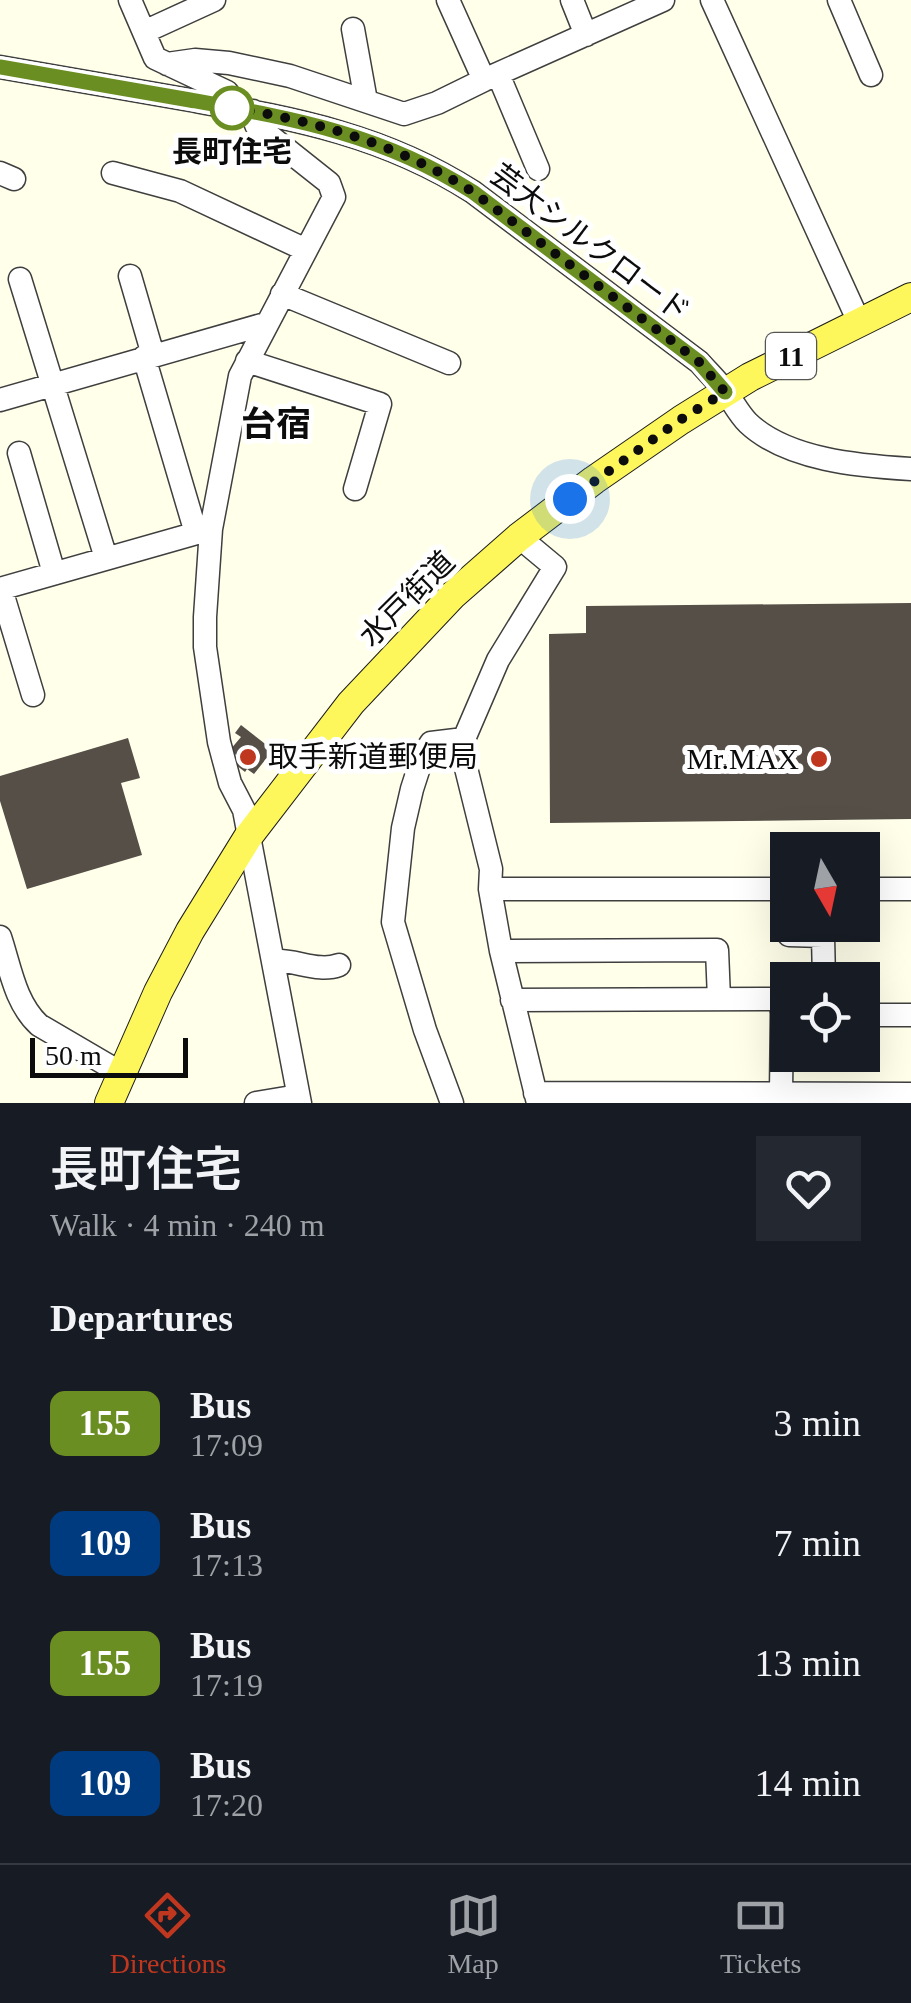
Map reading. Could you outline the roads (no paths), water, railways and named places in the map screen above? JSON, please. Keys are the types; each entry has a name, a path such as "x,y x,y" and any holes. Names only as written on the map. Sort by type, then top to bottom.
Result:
{"main road":[{"name":"水戸街道","path":"108,1103 190,931 248,837 351,703 454,596 520,537 594,480 725,392 911,298"}],"street":[{"path":"130,0 155,58 227,92 256,125 329,183 334,197 240,376 203,531 207,662 219,742 230,783 244,810 299,1100 256,1103"},
{"path":"144,32 186,6 214,0"},
{"path":"448,0 538,169"},
{"path":"572,0 586,35"},
{"path":"166,64 194,60 229,63 290,76 404,114 438,103 664,0"},
{"path":"712,0 858,322"},
{"path":"839,0 871,75"},
{"path":"353,29 366,100"},
{"name":"芸大シルクロード","path":"0,67 327,127 368,140 443,173 699,362 744,420 760,433 803,452 863,466 911,469"},
{"path":"113,173 180,191 306,250"},
{"path":"130,276 148,356 203,531"},
{"path":"20,280 106,558"},
{"path":"282,294 449,363"},
{"path":"0,400 266,324"},
{"path":"247,361 380,404 355,488"},
{"path":"20,453 54,573"},
{"path":"33,695 0,589 203,531"},
{"path":"520,537 555,567 498,660 464,739 466,768 490,870 500,951 536,1098 911,1094"},
{"path":"452,1103 425,1030 393,922 403,828 424,755 431,743 464,739"},
{"path":"490,890 770,889"},
{"path":"880,889 911,889"},
{"path":"0,937 29,1016 121,1073"},
{"path":"500,951 717,950 719,999"},
{"path":"273,961 330,969 339,965"},
{"path":"512,1000 770,999"},
{"path":"880,1015 911,1015"},
{"path":"781,1093 782,1072"}],"place":[{"name":"長町住宅","path":"232,108"},
{"name":"取手新道郵便局","path":"248,757"},
{"name":"Mr.MAX","path":"819,759"}],"district":[{"name":"台宿","path":"276,424"}]}
